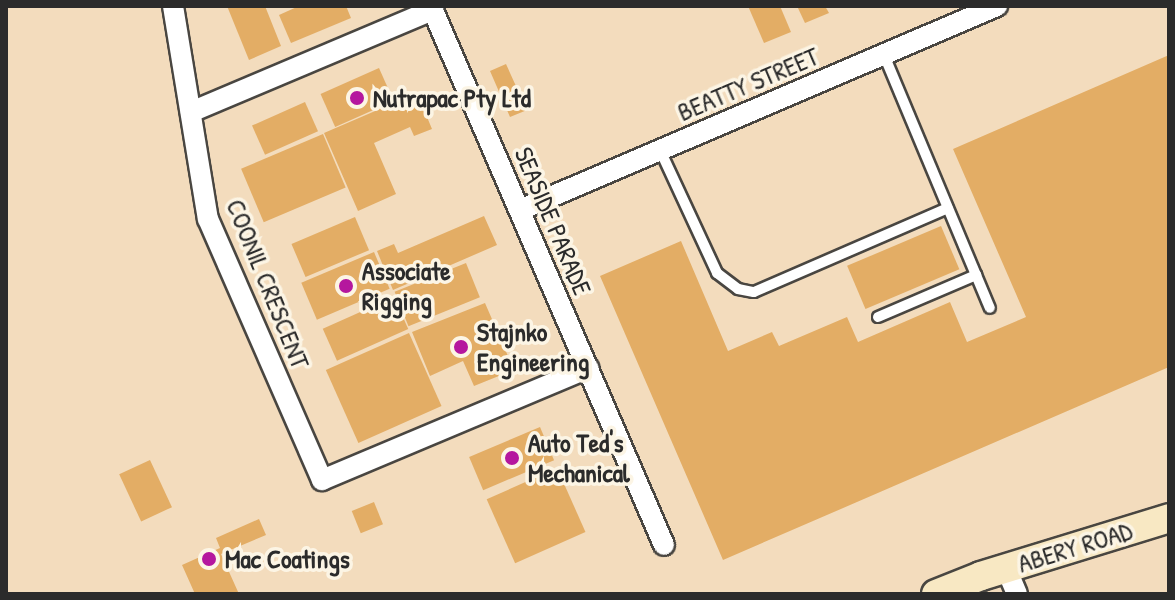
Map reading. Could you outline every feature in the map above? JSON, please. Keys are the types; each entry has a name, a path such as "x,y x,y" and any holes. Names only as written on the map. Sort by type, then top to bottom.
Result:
{"main road":[{"name":"ABERY ROAD","path":"936,594 1011,581 1169,518"}],"street":[{"name":"COONIL CRESCENT","path":"173,6 208,219 322,480 588,368"},
{"name":"BEATTY STREET","path":"520,210 997,6"},
{"path":"191,112 432,8"},
{"name":"SEASIDE PARADE","path":"432,8 664,545"}],"lane":[{"path":"884,55 990,308"},
{"path":"660,150 717,273 738,289 754,292 948,208"},
{"path":"878,317 976,275"}],"building":[{"path":"227,6 265,6 281,46 249,60"},
{"path":"299,6 346,6 351,18 291,43 279,15"},
{"path":"748,6 780,6 791,32 764,43"},
{"path":"797,6 825,6 829,13 805,23"},
{"path":"1169,55 1169,367 723,560 600,276 681,241 728,351 772,332 779,346 847,317 858,342 950,302 967,342 1026,317 953,149"},
{"path":"506,64 520,95 525,93 532,108 510,117 490,71"},
{"name":"Nutrapac Pty Ltd","path":"379,68 394,101 335,127 321,94"},
{"path":"417,93 432,129 414,136 410,127 374,143 396,194 358,211 324,133"},
{"path":"305,102 318,131 265,155 252,126"},
{"path":"323,134 346,187 264,222 241,169"},
{"path":"484,216 497,245 393,290 377,251 394,244 398,253"},
{"path":"355,217 369,250 306,277 291,244"},
{"path":"941,226 959,269 865,309 847,266"},
{"name":"Associate Rigging","path":"374,252 390,289 317,320 301,283"},
{"path":"466,263 480,297 408,326 395,292"},
{"path":"394,297 408,329 337,361 323,329"},
{"name":"Stajnko Engineering","path":"485,303 514,370 474,386 463,361 430,376 412,332"},
{"path":"409,333 442,406 358,443 326,370"},
{"name":"Auto Ted's Mechanical","path":"540,427 554,460 483,490 469,457"},
{"path":"150,460 172,507 141,521 119,474"},
{"path":"557,468 585,532 515,563 487,499"},
{"path":"374,502 383,524 361,533 352,511"},
{"name":"Mac Coatings","path":"259,519 266,535 221,554 239,594 195,594 182,565 220,548 216,538"}],"place":[{"name":"Nutrapac Pty Ltd","path":"357,98"},
{"name":"Associate Rigging","path":"346,286"},
{"name":"Stajnko Engineering","path":"461,347"},
{"name":"Auto Ted's Mechanical","path":"512,458"},
{"name":"Mac Coatings","path":"209,559"}]}
